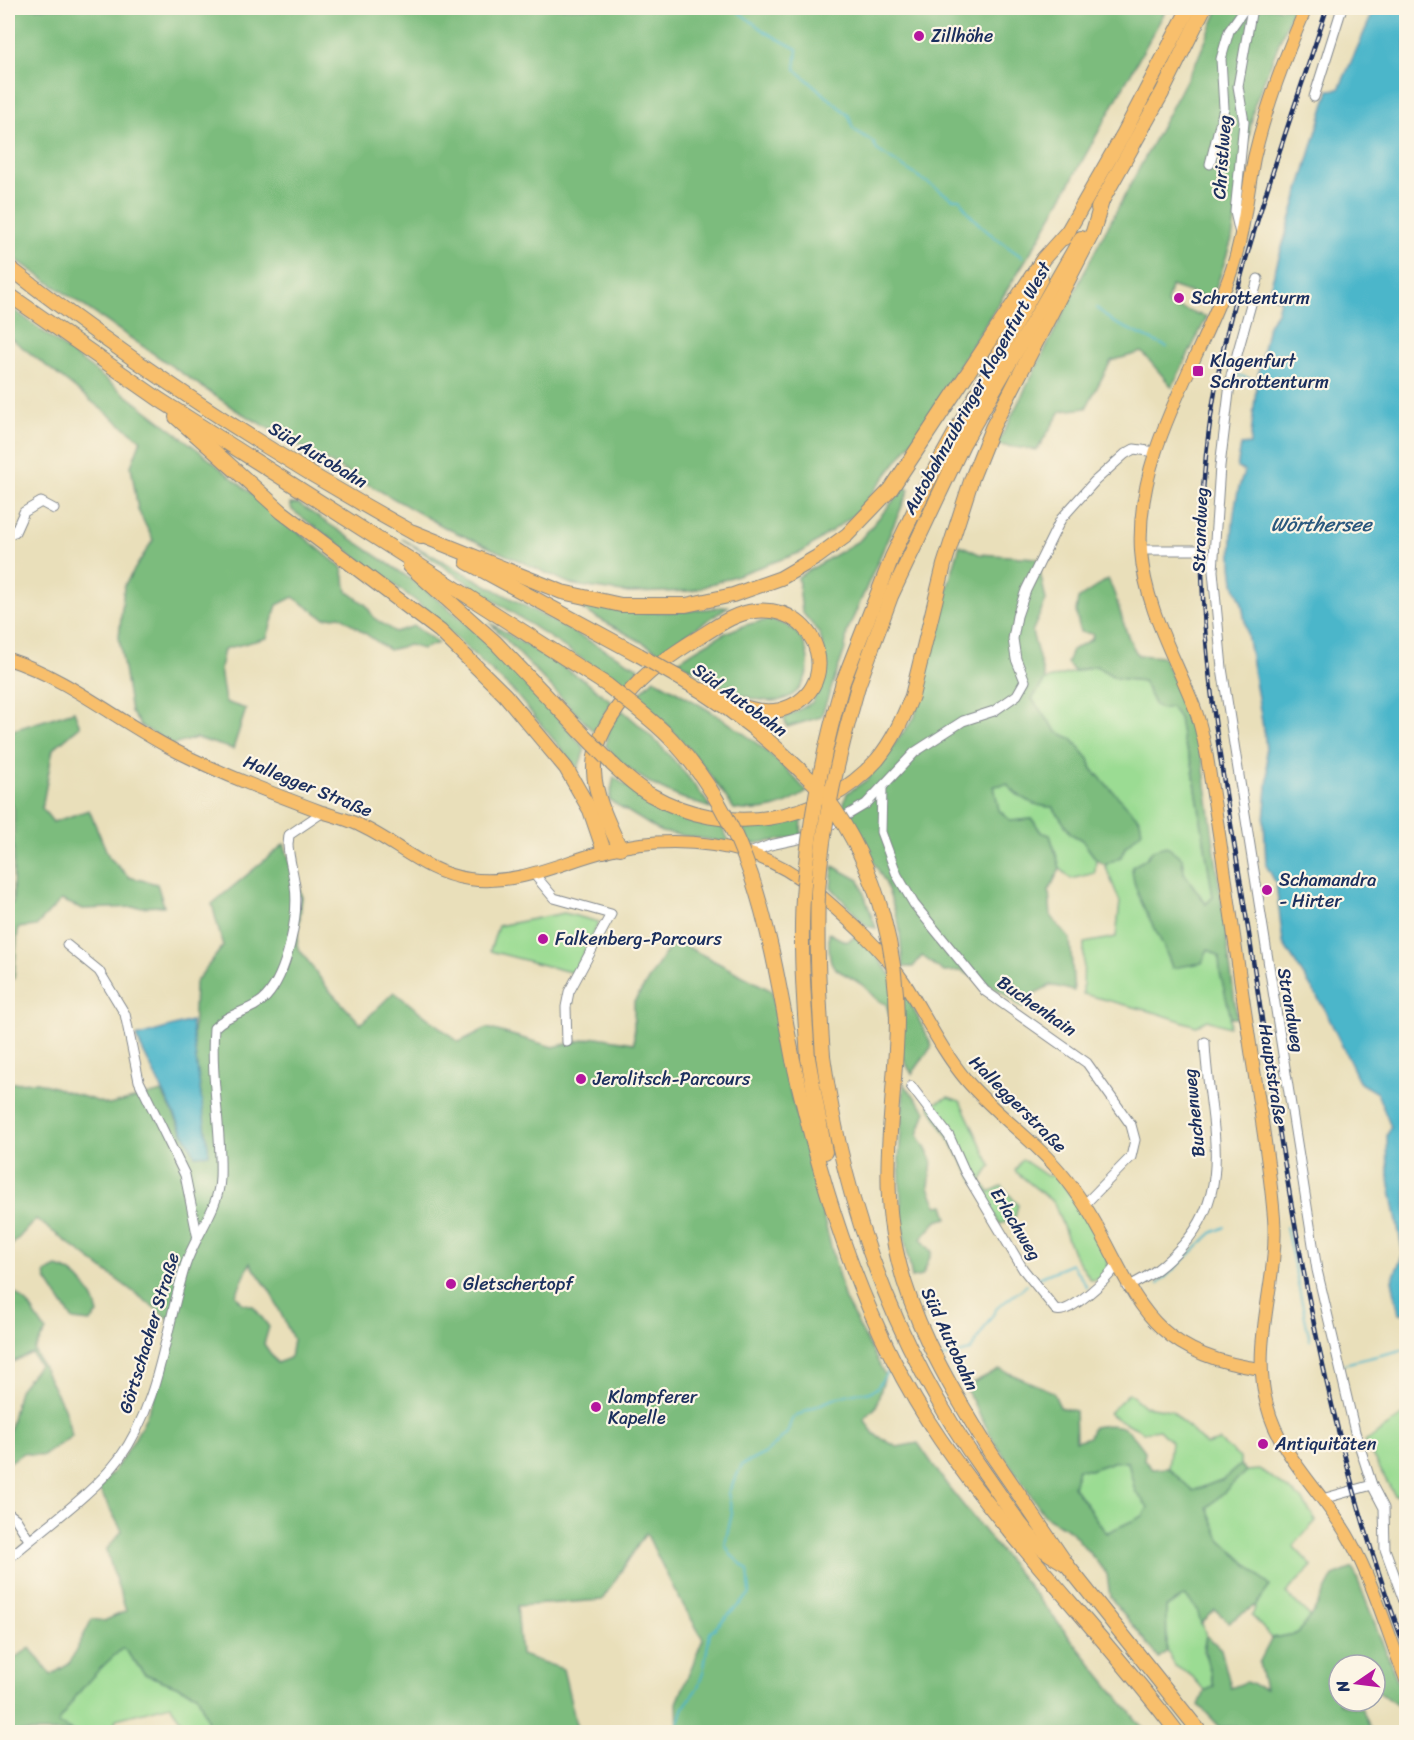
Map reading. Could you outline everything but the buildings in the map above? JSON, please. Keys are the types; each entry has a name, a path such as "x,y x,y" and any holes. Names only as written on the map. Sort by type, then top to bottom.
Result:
{"highway":[{"name":"Autobahnzubringer Klagenfurt West","path":"825,1181 825,1151 808,1058 803,976 804,885 815,798 827,738 843,682 892,557 929,480 980,384 1124,133 1189,8"},
{"name":"Autobahnzubringer Klagenfurt West","path":"1067,1565 1043,1550 975,1461 919,1368 876,1272 841,1161 823,1056 818,977 818,891 827,817 838,757 858,686 891,596 963,444 1162,93 1204,8"},
{"path":"393,550 496,643 612,764 648,794 669,805 708,818 757,820 792,814 824,802 850,785 871,766 901,722 912,696 957,519 992,428 1093,232 1102,201"},
{"path":"413,532 455,547 511,573 588,598 621,605 686,606 781,578 817,557 847,535 891,489 1043,259 1069,230"},
{"name":"Süd Autobahn","path":"10,268 80,323 177,389 413,532 702,690 767,738 826,795 854,843 869,876 888,933 893,960 897,1014 889,1162 890,1213 906,1289 925,1337 990,1452 1067,1565 1200,1732"},
{"path":"8,294 160,400 607,685 673,741 705,781 740,840 763,912 793,1060 825,1181 868,1301 917,1404 962,1470 1177,1732"},
{"path":"160,400 193,435 282,512 440,631 506,695 566,768 590,810 604,851"},
{"path":"620,848 596,792 593,760 595,747 608,721 635,686 685,646 725,621 754,611 783,613 794,618 810,632 817,647 819,662 816,678 805,696 779,710 749,709 702,690"}],"main road":[{"name":"Hauptstraße","path":"1306,8 1265,114 1254,159 1241,238 1220,302 1156,452 1143,499 1141,550 1149,596 1196,712 1208,758 1260,1107 1274,1221 1261,1369 1267,1407 1290,1456 1351,1542 1407,1680"},
{"name":"Hallegger Straße","path":"8,659 55,679 178,752 367,829 424,865 447,874 493,882 534,874 604,851 649,843 686,842 721,847 747,854"},
{"name":"Halleggerstraße","path":"747,854 794,873 883,954 903,981 960,1072 984,1100 1055,1165 1084,1204 1127,1287 1150,1319 1182,1345 1209,1358 1261,1369"}],"street":[{"path":"1210,164 1224,108 1221,59 1229,31 1245,8"},
{"name":"Christlweg","path":"1241,238 1235,212 1244,122 1238,86 1252,8"},
{"path":"1314,97 1342,8"},
{"name":"Strandweg","path":"1258,279 1231,376 1220,466 1213,571 1222,668 1317,1270 1350,1413 1372,1485 1384,1508 1385,1549 1407,1607"},
{"path":"747,854 770,844 812,836 866,804 922,747 963,721 994,711 1017,694 1024,681 1016,659 1013,639 1017,616 1026,590 1061,519 1095,481 1125,454 1134,449 1156,452"},
{"path":"8,534 15,532 24,512 41,502 54,509"},
{"path":"1141,550 1200,550"},
{"name":"Buchenhain","path":"882,789 882,832 897,875 914,904 985,991 1087,1063 1131,1125 1136,1140 1131,1157 1084,1204"},
{"name":"Görtschacher Straße","path":"8,1559 107,1474 130,1443 157,1376 185,1264 197,1234 212,1209 220,1176 212,1056 214,1028 231,1014 265,999 280,972 292,935 296,907 288,845 289,835 323,812"},
{"path":"534,874 554,898 611,914 569,992 566,1007 567,1042"},
{"path":"67,945 99,971 125,1014 139,1081 185,1174 197,1234"},
{"name":"Buchenweg","path":"1127,1287 1160,1270 1191,1237 1206,1213 1215,1174 1216,1155 1204,1042"},
{"name":"Erlachweg","path":"911,1086 949,1136 965,1172 1023,1269 1056,1310 1065,1309 1087,1295 1110,1276 1116,1266"},
{"path":"1322,1499 1372,1485"},
{"path":"8,1513 16,1519 29,1540"}],"green space":[{"path":"8,8 1167,8 1040,237 913,440 858,512 802,552 692,591 629,593 573,585 446,528 236,410 8,254"},
{"path":"1219,8 1293,8 1254,106 1232,239 1212,300 1171,286 1167,304 1207,317 1172,387 1142,352 1111,361 1086,408 1061,411 1037,450 997,445 1095,251 1198,58"},
{"path":"8,305 197,449 342,568 347,591 366,605 374,618 395,632 414,626 438,643 422,649 409,645 389,650 340,616 324,618 293,597 277,605 267,638 224,649 220,669 225,702 246,709 233,749 196,738 173,745 141,726 131,712 119,637 124,586 153,540 138,510 131,466 141,440 8,336"},
{"path":"905,487 909,490 847,632 845,649 821,717 787,727 784,718 813,702 826,661 820,634 802,612 798,577 860,540"},
{"path":"290,504 299,504 384,561 466,623 513,668 585,749 578,769 514,692 416,601 292,510"},
{"path":"402,539 639,668 624,687"},
{"path":"960,545 979,554 1037,558 1046,600 1032,632 1045,680 1032,699 1057,732 1071,738 1089,759 1092,769 1140,820 1142,831 1125,847 1122,856 1105,865 1096,859 1082,840 1071,834 1053,807 1027,801 1007,784 994,786 999,810 1011,821 1032,819 1041,832 1050,835 1060,868 1049,891 1051,917 1070,939 1074,991 1051,985 1035,993 1022,1008 1004,993 962,971 944,972 922,956 913,967 903,967 899,924 886,884 843,807 847,793 867,780 915,717 928,654"},
{"path":"1108,579 1128,637 1138,655 1163,657 1188,709 1203,762 1237,1018 1231,1018 1220,973 1219,956 1208,949 1202,963 1172,968 1133,879 1132,867 1146,859 1153,850 1166,846 1182,858 1184,873 1206,904 1213,897 1192,763 1183,741 1179,718 1171,707 1161,709 1154,704 1143,681 1116,678 1096,666 1074,671 1067,663 1072,650 1092,639 1093,634 1080,632 1076,611 1078,599"},
{"path":"584,605 657,612 729,606 660,652 583,610"},
{"path":"769,620 784,624 797,634 808,657 803,683 796,692 784,699 758,700 734,692 678,661 732,630"},
{"path":"490,623 584,680 612,702 594,732"},
{"path":"1096,666 1116,678 1143,681 1154,704 1171,707 1179,718 1183,741 1192,763 1213,897 1206,904 1184,873 1182,858 1153,850 1146,859 1132,867 1172,967 1207,948 1219,956 1229,1001 1229,1027 1207,1020 1196,1026 1157,1013 1083,994 1084,943 1116,937 1120,902 1105,865 1122,856 1125,847 1141,831 1140,821 1092,769 1089,759 1071,738 1057,732 1032,699 1045,680"},
{"path":"654,679 716,715 755,742 791,774 807,792 790,802 764,810 734,809 689,750 637,696"},
{"path":"622,710 670,756 711,808 668,792 640,777 606,746 609,728"},
{"path":"74,711 80,726 53,749 42,808 53,822 89,810 109,857 129,877 157,884 164,906 83,909 61,900 36,926 18,928 14,978 8,982 8,904 13,903 14,809 6,781 10,739 13,730"},
{"path":"614,777 658,808 721,825 730,843 661,832 609,800"},
{"path":"1007,784 1027,801 1053,806 1071,834 1082,840 1096,859 1095,873 1071,879 1060,868 1050,835 1041,832 1032,819 1011,821 998,810 994,786"},
{"path":"802,816 801,837 750,844 742,826"},
{"path":"284,844 302,896 297,946 328,989 361,1024 394,992 459,1042 487,1028 553,1047 597,1037 634,1043 634,1002 674,940 772,991 789,1086 845,1300 885,1375 876,1407 864,1419 874,1434 897,1447 918,1443 947,1485 1146,1732 678,1732 677,1703 703,1639 675,1591 646,1533 602,1600 517,1606 521,1655 563,1669 578,1732 212,1732 197,1694 145,1674 123,1648 87,1683 58,1724 74,1732 14,1732 8,1724 8,1663 30,1648 51,1675 69,1664 92,1619 104,1621 126,1611 106,1550 122,1531 99,1489 115,1469 139,1431 163,1370 175,1323 36,1219 12,1245 8,1245 8,1083 38,1082 109,1105 162,1092 195,1155 209,1154 193,1038 195,983 223,946 212,904","holes":["250,1263 270,1291 293,1339 290,1358 277,1363 264,1344 269,1327 253,1306 242,1303 236,1295"]},
{"path":"833,866 859,880 876,928 866,926 831,887"},
{"name":"Falkenberg-Parcours","path":"564,913 599,922 574,973 490,951 498,926"},
{"path":"829,933 846,942 859,935 905,992 932,1046 912,1074 905,1062 886,1004 834,966 831,962"},
{"path":"904,1084 926,1111 918,1135 932,1160 929,1187 937,1206 944,1205 948,1218 937,1221 921,1239 932,1252 922,1276 912,1278 902,1225 899,1159"},
{"path":"948,1097 960,1101 991,1166 981,1181 989,1192 1002,1186 1018,1205 1015,1217 1000,1224 929,1106"},
{"path":"1022,1159 1047,1176 1056,1175 1088,1220 1107,1259 1107,1268 1099,1279 1091,1280 1073,1253 1054,1203 1015,1171"},
{"path":"57,1267 72,1274 89,1292 98,1314 90,1322 73,1320 46,1279 45,1273"},
{"path":"8,1287 28,1304 46,1331 34,1350 64,1408 72,1436 42,1456 23,1453 10,1462 8,1462 8,1436 19,1390 39,1365 32,1353 8,1364"},
{"path":"999,1369 1053,1392 1060,1407 1075,1411 1076,1441 1089,1437 1093,1427 1111,1425 1124,1428 1145,1451 1144,1460 1152,1469 1168,1468 1193,1491 1224,1479 1240,1465 1246,1471 1207,1508 1220,1539 1270,1586 1256,1605 1229,1622 1215,1610 1201,1624 1197,1609 1185,1596 1166,1607 1167,1651 1159,1658 1110,1597 1107,1574 1071,1531 1045,1516 995,1443 965,1387","holes":["1116,1461 1128,1462 1135,1491 1148,1507 1143,1516 1106,1533 1073,1486 1078,1469 1090,1470"]},
{"path":"1129,1393 1144,1406 1171,1410 1206,1445 1219,1441 1240,1458 1240,1465 1224,1479 1193,1491 1168,1468 1171,1442 1159,1430 1143,1432 1109,1413"},
{"path":"1406,1413 1406,1495 1395,1496 1365,1442"},
{"path":"1116,1461 1128,1462 1135,1491 1149,1507 1143,1516 1106,1533 1073,1486 1078,1469 1090,1470"},
{"path":"1261,1470 1302,1499 1316,1521 1293,1546 1312,1566 1286,1593 1311,1617 1296,1634 1272,1638 1252,1616 1256,1605 1270,1586 1220,1539 1207,1508 1246,1471"},
{"path":"1353,1568 1386,1653 1327,1653 1327,1713 1364,1713 1372,1732 1243,1732 1236,1727 1220,1727 1199,1705 1205,1691 1214,1686 1206,1655 1206,1635 1221,1649 1231,1688 1246,1682 1265,1689 1259,1663 1272,1638 1296,1634 1311,1617 1333,1576"},
{"path":"1186,1596 1197,1609 1206,1635 1203,1651 1209,1664 1214,1687 1205,1691 1192,1676 1175,1666 1167,1651 1166,1607"},
{"path":"123,1647 145,1674 197,1694 212,1732 189,1732 170,1705 116,1719 112,1732 74,1732 57,1725 87,1683"},
{"path":"1387,1655 1406,1703 1406,1722 1401,1708 1387,1698"}],"water":[{"name":"Wörthersee","path":"1375,8 1406,8 1406,1313 1399,1314 1392,1280 1403,1254 1388,1174 1387,1135 1391,1127 1377,1093 1360,1083 1323,1006 1283,943 1276,883 1266,865 1264,820 1268,777 1265,739 1242,604 1234,582 1232,556 1234,510 1245,471 1237,468 1241,445 1250,444 1257,380 1268,325 1277,312 1280,300 1268,294 1329,90 1339,89"},
{"path":"191,1021 209,1154 195,1155 136,1037"}],"waterway":[{"path":"733,8 767,33 797,49 795,69 849,116 853,129 873,142 877,150 953,199 960,199 979,224 1022,257"},
{"path":"1097,308 1113,322 1167,347"},
{"path":"1236,375 1257,380"},
{"path":"1158,1284 1212,1233 1225,1227"},
{"path":"1286,1227 1310,1341"},
{"path":"1036,1279 1072,1264 1087,1287"},
{"path":"941,1358 970,1351 997,1308 1027,1285"},
{"path":"1344,1364 1406,1349"},
{"path":"676,1732 684,1707 698,1687 703,1673 710,1633 750,1594 748,1570 731,1555 725,1544 732,1513 728,1493 742,1465 766,1453 787,1433 792,1419 829,1401 860,1392 867,1393 877,1388 891,1366"}],"railway":[{"path":"1327,8 1255,228 1225,341 1206,455 1202,515 1202,576 1212,696 1220,755 1308,1296 1327,1386 1350,1475 1376,1563 1406,1650"}],"place":[{"name":"Zillhöhe","path":"919,36"},
{"name":"Schrottenturm","path":"1179,298"},
{"name":"Klagenfurt Schrottenturm","path":"1198,371"},
{"name":"Schamandra - Hirter","path":"1267,890"},
{"name":"Falkenberg-Parcours","path":"543,939"},
{"name":"Jerolitsch-Parcours","path":"581,1079"},
{"name":"Gletschertopf","path":"451,1284"},
{"name":"Klampferer Kapelle","path":"596,1407"},
{"name":"Antiquitäten","path":"1263,1444"}]}
